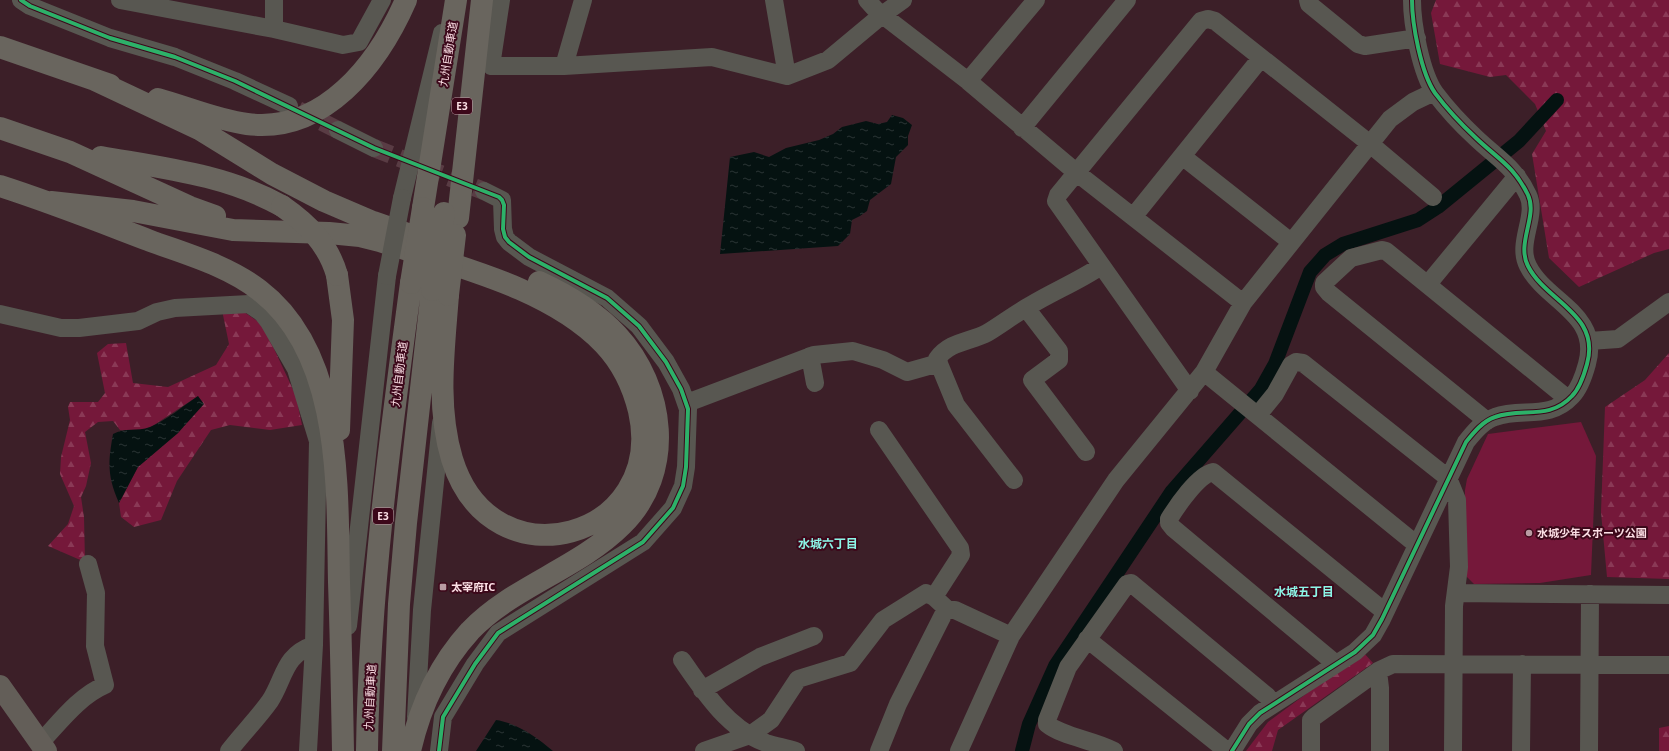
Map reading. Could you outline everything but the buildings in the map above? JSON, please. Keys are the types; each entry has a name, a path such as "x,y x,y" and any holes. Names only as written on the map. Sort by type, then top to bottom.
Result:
{"highway":[{"path":"0,47 95,80 228,120 247,124 270,124 297,120 326,106 354,80 387,36 406,0"},
{"name":"九州自動車道","path":"367,751 373,635 382,522 411,283 456,0"},
{"name":"九州自動車道","path":"393,751 399,604 406,523 481,0"},
{"path":"95,80 199,129 324,202 373,222 505,268 550,287 571,298 603,321 629,349 639,364 654,400 659,439 654,476 645,495 623,525 606,540 515,596 471,630 442,668 425,703 410,751"},
{"path":"0,128 70,152 212,216 258,227 289,231"},
{"path":"70,152 202,176 250,190 282,206 307,225 319,238 327,250 337,275 344,320 337,495"},
{"path":"0,186 51,202 224,269 259,290 274,303 289,320 300,337 317,376 323,396 333,447 337,495 343,751"},
{"path":"51,202 161,216 233,230 289,231 360,236 380,241 527,292 568,315 605,345 620,363 629,381 639,412 642,437 635,474 628,490 617,504 603,517 588,526 570,532 551,535 532,535 515,530 488,515 475,502 466,489 452,458 447,436 444,405 440,292"}],"main road":[{"path":"0,686 43,747"}],"street":[{"path":"21,0 30,6 110,38 174,57 228,78 289,106"},
{"path":"120,0 274,29 343,44 359,42 382,0"},
{"path":"274,0 274,29"},
{"path":"341,674 387,276 402,198 450,0"},
{"path":"501,0 491,66 564,66 712,57 787,76 828,60 882,15 903,0"},
{"path":"564,66 583,0"},
{"path":"774,0 787,76"},
{"path":"867,0 882,15 968,81 1077,173 1243,303"},
{"path":"968,81 1036,0"},
{"path":"1022,128 1127,0"},
{"path":"1308,0 1309,4 1358,44 1365,46 1417,38"},
{"path":"1232,751 1249,724 1260,713 1355,652 1373,635 1466,442 1479,426 1494,417 1510,414 1540,413 1557,408 1568,399 1584,377 1589,360 1589,342 1581,320 1539,282 1528,265 1524,248 1530,214 1530,198 1508,164 1475,138 1434,92 1421,60 1412,0"},
{"path":"1190,391 1058,207 1056,201 1058,195 1201,21 1208,19 1215,21 1369,143 1433,197"},
{"path":"1133,217 1261,58"},
{"path":"959,751 1011,636 1116,480 1204,372 1243,303 1369,143 1390,119 1413,102 1434,92"},
{"path":"338,130 374,148"},
{"path":"1182,156 1291,242"},
{"path":"1428,284 1517,176"},
{"path":"439,751 442,717 475,664 498,633 643,542 673,508 683,486 686,467 689,425 687,404 666,362 639,326 607,298 529,257 513,246 505,237 502,200 484,191"},
{"path":"1487,421 1324,287 1324,283 1351,258 1382,250 1386,251 1568,399"},
{"path":"1014,480 956,405 937,359 943,351 955,344 979,337 1026,308 1085,277 1101,266"},
{"path":"1589,342 1618,339 1669,302"},
{"path":"0,314 60,328 79,328 138,321 157,312 175,308 249,304 262,313 275,331 296,370 318,441 314,646 308,751"},
{"path":"1026,308 1058,351 1059,360 1032,380 1086,452"},
{"path":"687,404 810,356 853,351 883,360 907,372 939,363"},
{"path":"810,356 815,383"},
{"path":"1258,415 1275,394 1292,365 1296,362 1303,363 1448,478 1457,500 1459,567 1454,606 1453,751"},
{"path":"1204,372 1417,545"},
{"path":"416,729 422,610 434,480 444,405"},
{"path":"879,430 960,548 961,555 934,597"},
{"path":"1336,664 1173,528 1169,519 1196,484 1205,475 1213,472 1385,612"},
{"path":"43,747 76,706 97,689 105,685 95,646 96,594 88,564"},
{"path":"1114,751 1053,729 1048,724 1047,720 1062,679 1123,587 1127,584 1131,583 1267,696 1273,704"},
{"path":"704,751 750,735 771,720 798,679 850,663 883,620 926,593 934,597 948,610"},
{"path":"1456,593 1669,595"},
{"path":"1589,751 1590,594"},
{"path":"880,751 898,704 944,613 948,610 955,610 1011,636"},
{"path":"702,690 760,657 814,636"},
{"path":"1087,640 1227,751"},
{"path":"229,751 270,700 287,663 296,654 314,646"},
{"path":"682,660 702,690 730,720 750,735 766,743 796,751"},
{"path":"1311,751 1311,720 1378,671 1393,664 1454,663 1669,665"},
{"path":"1521,751 1522,664"},
{"path":"1378,671 1380,688 1380,751"}],"green space":[{"path":"1436,0 1669,0 1669,249 1654,253 1579,287 1549,258 1532,154 1546,131 1535,104 1506,75 1490,77 1440,64 1431,13"},
{"path":"224,298 263,325 296,396 302,425 270,430 230,425 211,430 177,481 161,520 134,527 121,517 119,503 138,467 178,433 198,396 151,427 139,431 120,430 113,421 98,422 85,432 91,463 86,486 81,497 84,517 85,562 48,546 68,524 74,506 60,474 61,457 70,420 68,407 70,402 98,402 105,393 97,353 108,344 126,343 133,383 168,387 216,365 229,344 223,315"},
{"path":"1669,353 1669,579 1607,577 1601,512 1605,407 1645,380"},
{"name":"水城少年スポーツ公園","path":"1581,422 1596,456 1591,575 1540,583 1474,584 1465,575 1465,490 1467,479 1488,434"},
{"path":"1363,652 1373,663 1278,730 1272,751 1246,751 1268,722"},
{"path":"1669,726 1669,751 1659,751 1659,728"}],"water":[{"path":"892,115 903,118 912,125 908,136 908,145 896,157 891,184 870,200 867,211 852,220 850,234 838,246 720,254 730,157 754,152 769,157 786,148 819,140 833,134 842,127 866,121 878,124 887,122"},
{"path":"198,396 204,404 178,433 138,467 119,503 112,485 110,469 110,453 113,434 122,431 150,427 169,417"},
{"path":"496,720 519,727 553,751 476,751"}],"waterway":[{"path":"1022,751 1029,724 1055,666 1172,491 1261,389 1275,364 1310,272 1325,255 1343,244 1418,220 1438,207 1519,141 1557,100"}],"tunnel":[{"path":"298,110 338,130"},
{"path":"374,148 484,191"}],"cycle path":[{"path":"21,0 30,6 110,38 175,57 235,81 374,148 499,197 504,205 503,229 505,237 509,242 529,257 607,298 639,326 666,362 681,389 688,409 686,467 683,486 673,508 643,542 498,633 475,664 443,717 439,751"},
{"path":"1232,751 1249,724 1260,713 1355,652 1373,635 1466,442 1476,431 1487,421 1495,417 1505,414 1545,411 1563,404 1577,389 1587,364 1589,347 1586,333 1579,321 1570,310 1536,278 1528,266 1524,248 1531,212 1528,195 1523,185 1511,170 1455,117 1444,105 1430,84 1418,48 1412,10 1412,0"}],"place":[{"name":"水城少年スポーツ公園","path":"1529,533"},
{"name":"太宰府IC","path":"443,587"}],"district":[{"name":"水城六丁目","path":"828,544"},
{"name":"水城五丁目","path":"1304,592"}]}
